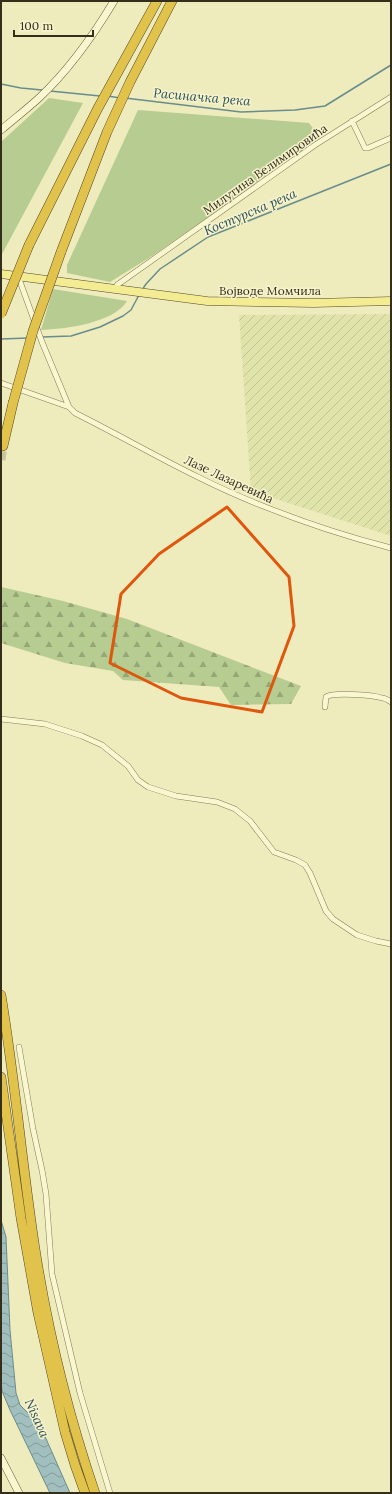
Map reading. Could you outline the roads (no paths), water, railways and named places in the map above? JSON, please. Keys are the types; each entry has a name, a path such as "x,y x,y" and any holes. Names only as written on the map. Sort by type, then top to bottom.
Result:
{"highway":[{"path":"1,314 29,245 98,108 157,1"},
{"path":"3,446 33,331 60,252 117,110 172,1"},
{"path":"1,995 17,1099 35,1250 67,1402 94,1493"},
{"path":"1,1077 21,1218 38,1313 64,1425 75,1465 85,1493"}],"main road":[{"path":"1,130 40,97 57,79 98,28 114,1"},
{"path":"1,274 115,289"},
{"name":"Војводе Момчила","path":"115,289 232,303 391,301"},
{"path":"1,1458 19,1493"}],"street":[{"name":"Милутина Велимировића","path":"115,289 117,285 315,145 391,97"},
{"path":"352,121 364,148 368,148 391,138"},
{"path":"18,276 42,342 69,407"},
{"name":"Лазе Лазаревића","path":"1,383 69,407 75,413 116,435 249,500 353,538 391,548"},
{"path":"325,707 326,697 332,695 351,694 383,698 391,702"},
{"path":"1,719 45,724 82,736 102,745 128,766 138,780 148,787 176,796 217,802 235,809 250,822 274,852 299,861 305,865 310,873 326,911 333,919 358,935 391,944"},
{"path":"19,1047 46,1194 52,1274 80,1394 110,1493"}],"water":[{"path":"1,1220 6,1237 10,1330 16,1393 20,1405 40,1425 70,1493 50,1493 2,1391"}],"waterway":[{"name":"Расиначка река","path":"125,98 241,112 295,110 325,106 391,65"},
{"name":"Расиначка река","path":"1,84 42,90"},
{"name":"Расиначка река","path":"50,91 100,96"},
{"name":"Расиначка река","path":"108,96 120,98"},
{"name":"Костурска река","path":"142,290 160,269 208,237 391,164"},
{"name":"Костурска река","path":"42,337 71,336 100,327 123,316 131,310 139,295"},
{"name":"Костурска река","path":"1,339 28,338"}],"tunnel":[{"path":"1,460 3,446"}],"water label":[{"name":"Nisava","path":"37,1418"}]}
